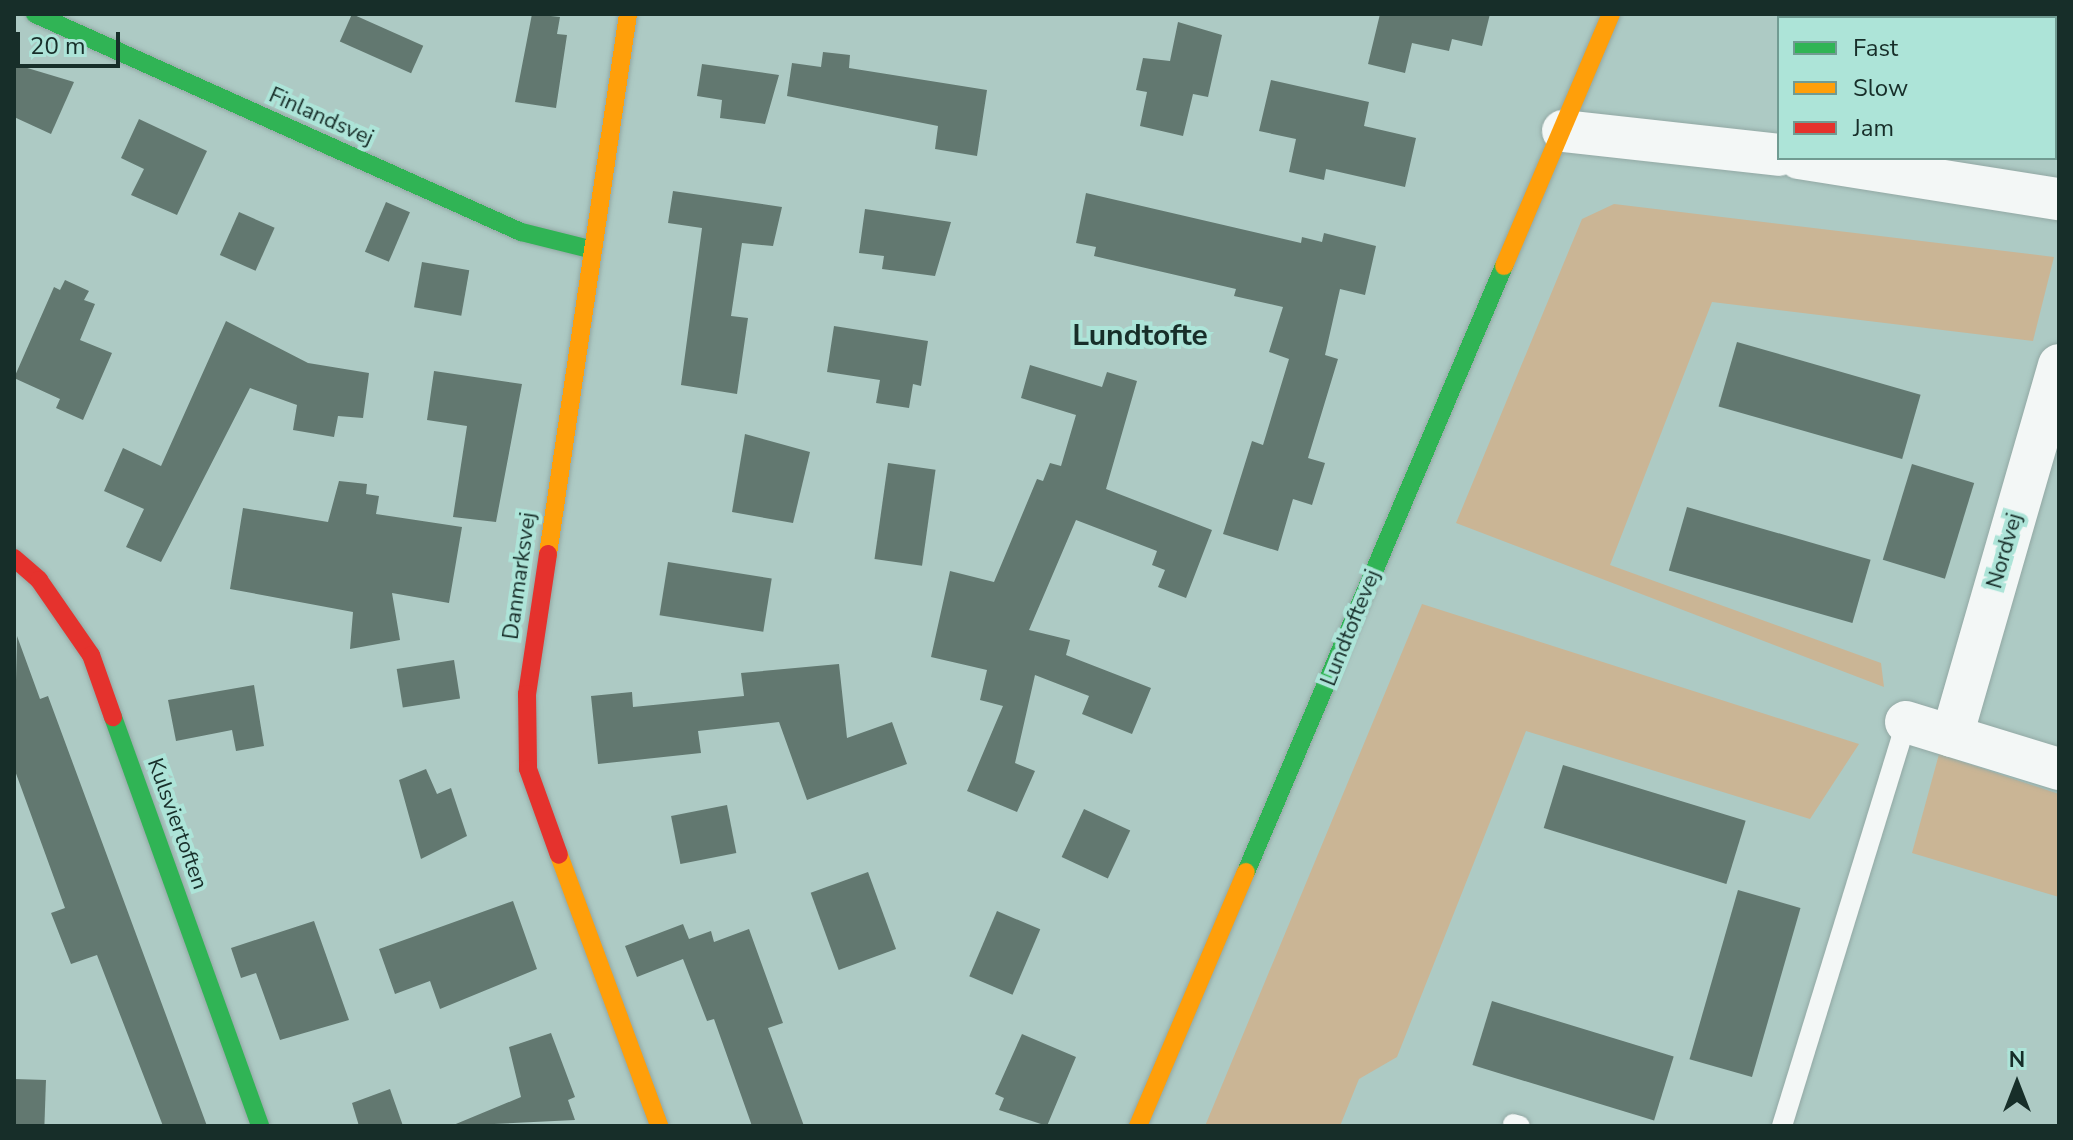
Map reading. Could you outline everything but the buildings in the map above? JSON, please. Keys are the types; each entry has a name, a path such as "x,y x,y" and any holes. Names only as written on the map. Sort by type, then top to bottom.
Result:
{"street":[{"name":"Finlandsvej","path":"35,14 521,232 593,250"},
{"name":"Danmarksvej","path":"628,14 527,694 528,769 659,1126"},
{"name":"Lundtoftevej","path":"1138,1126 1611,14"},
{"path":"1563,131 1777,155"},
{"path":"1812,160 2059,199"},
{"name":"Nordvej","path":"1952,736 2059,365"},
{"name":"Kulsviertoften","path":"14,558 39,580 91,655 260,1126"},
{"path":"1906,722 2059,769"}],"lane":[{"path":"1782,1126 1906,722"}],"shaded area":[{"path":"1614,204 2054,257 2033,341 1712,302 1610,565 1881,663 1884,687 1456,523 1582,219"},
{"path":"1422,604 1859,744 1810,819 1526,731 1397,1057 1359,1079 1340,1126 1205,1126"},
{"path":"1939,754 2059,794 2059,897 1912,853"}],"traffic: fast":[{"path":"35,14 521,232 593,250"},
{"path":"1246,872 1504,266"},
{"path":"113,717 260,1126"}],"traffic: slow":[{"path":"548,554 628,14"},
{"path":"1504,266 1611,14"},
{"path":"559,855 659,1126"},
{"path":"1138,1126 1246,872"}],"traffic: jam":[{"path":"548,554 527,694 528,769 559,855"},
{"path":"14,558 39,580 91,655 113,717"}],"district":[{"name":"Lundtofte","path":"1140,336"}]}
